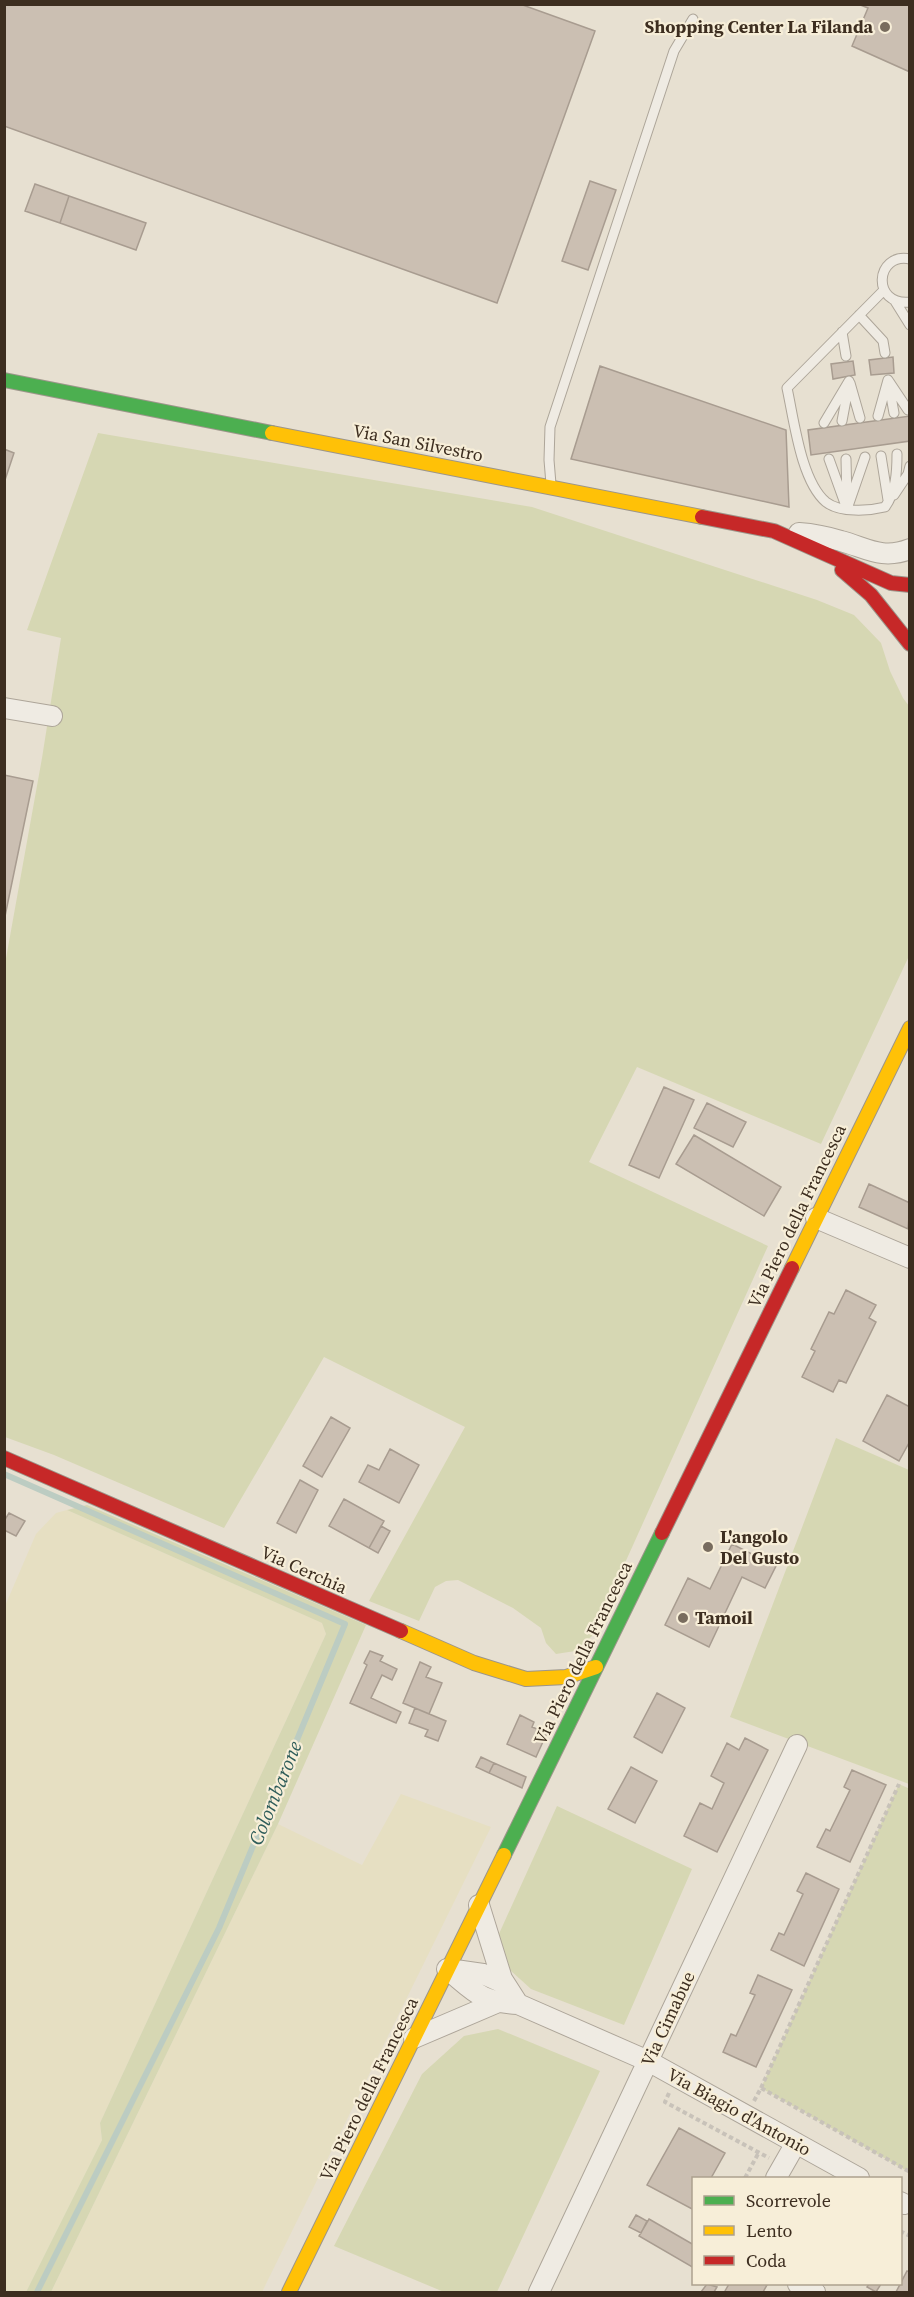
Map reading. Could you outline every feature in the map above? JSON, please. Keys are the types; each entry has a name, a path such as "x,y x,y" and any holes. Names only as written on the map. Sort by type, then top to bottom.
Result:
{"main road":[{"name":"Via San Silvestro","path":"4,380 774,531 891,583 909,585"},
{"name":"Via San Silvestro","path":"822,552 871,595 909,644"},
{"name":"Via Piero della Francesca","path":"289,2292 816,1218 904,1051 909,1029"},
{"name":"Via Cerchia","path":"4,1458 474,1664 526,1679 566,1677 596,1667"}],"street":[{"path":"774,531 840,540 876,554 899,553 909,549"},
{"path":"4,708 52,717"},
{"path":"816,1218 909,1258"},
{"name":"Via Cimabue","path":"539,2292 797,1745"},
{"path":"479,1905 492,1951 505,1984 518,2004"},
{"path":"447,1969 483,1974 505,1984"},
{"name":"Via Biagio d'Antonio","path":"447,1969 480,1996 496,2003 518,2004 648,2061 857,2177"},
{"name":"Via Biagio d'Antonio","path":"414,2038 496,2003"},
{"path":"780,2172 796,2143"}],"lane":[{"path":"551,487 550,427 674,51 693,19"},
{"path":"909,259 900,259 888,264 882,276 884,290 895,301 909,325"},
{"path":"884,290 787,388 803,460 812,482 828,504 868,511 885,507 908,474 909,466"},
{"path":"895,301 909,302"},
{"path":"859,315 883,341 885,353"},
{"path":"842,332 846,356"},
{"path":"888,380 908,410"},
{"path":"888,380 894,413"},
{"path":"878,416 888,380"},
{"path":"849,381 860,418"},
{"path":"842,421 849,381"},
{"path":"824,423 849,381"},
{"path":"889,502 897,473 897,454"},
{"path":"881,456 889,502"},
{"path":"847,509 865,457"},
{"path":"829,459 847,509"},
{"path":"846,459 847,509"}],"path":[{"path":"747,2116 899,1784"},
{"path":"678,2078 665,2102 759,2152 780,2172"},
{"path":"761,2088 909,2172"},
{"path":"746,2177 759,2152"}],"shaded area":[{"path":"67,1510 322,1623 326,1634 100,2123 102,2140 26,2292 5,2292 5,1606 36,1534 56,1513"},
{"path":"401,1794 491,1827 262,2292 51,2292 278,1824 362,1865"}],"green space":[{"path":"98,433 532,507 817,600 854,615 881,643 890,671 909,706 909,956 821,1144 637,1067 589,1162 768,1246 592,1636 575,1651 556,1654 546,1643 541,1628 513,1608 458,1580 446,1581 435,1587 419,1621 369,1601 465,1427 324,1357 224,1528 54,1455 5,1437 5,964 61,638 27,630"},
{"path":"836,1438 909,1470 909,1784 730,1717"},
{"path":"87,1505 366,1625 278,1824 51,2292 26,2292 102,2140 100,2123 326,1634 322,1623 67,1510"},
{"path":"899,1784 910,1789 909,2172 761,2088"},
{"path":"557,1806 692,1869 624,2025 531,1989 510,1970 498,1936"},
{"path":"498,2029 600,2071 497,2292 444,2292 334,2246 422,2074 464,2036"}],"building":[{"path":"4,4 520,4 595,31 497,303 4,126"},
{"name":"Shopping Center La Filanda","path":"858,4 910,4 910,72 852,46 868,8"},
{"path":"590,181 616,190 588,270 562,261"},
{"path":"35,184 69,196 60,223 25,211"},
{"path":"69,196 146,223 136,250 60,223"},
{"path":"893,357 894,373 871,375 869,360"},
{"path":"853,361 855,375 833,379 831,364"},
{"path":"600,366 786,430 789,507 571,459"},
{"path":"910,416 910,441 811,455 808,430"},
{"path":"4,449 14,453 5,480 4,480"},
{"path":"4,775 33,781 4,921"},
{"path":"664,1087 694,1100 659,1178 629,1165"},
{"path":"707,1103 746,1122 733,1147 694,1128"},
{"path":"694,1135 781,1187 764,1216 676,1164"},
{"path":"869,1184 910,1203 908,1229 859,1207"},
{"path":"846,1290 876,1305 869,1318 876,1322 846,1383 839,1380 833,1392 802,1377 815,1351 811,1349 829,1312 834,1314"},
{"path":"887,1395 910,1407 910,1441 899,1461 863,1441"},
{"path":"331,1417 350,1428 322,1477 303,1466"},
{"path":"390,1449 419,1465 399,1503 359,1482 368,1465 379,1470"},
{"path":"300,1480 318,1490 296,1533 277,1523"},
{"path":"344,1499 384,1521 369,1548 329,1526"},
{"path":"9,1513 25,1521 16,1536 4,1530 4,1521"},
{"path":"381,1526 390,1531 378,1553 369,1548"},
{"path":"732,1544 776,1566 765,1588 742,1577 709,1647 665,1625 688,1578 710,1589"},
{"path":"370,1651 383,1656 380,1661 397,1669 392,1680 382,1675 371,1698 401,1712 396,1723 350,1703 367,1665 364,1663"},
{"path":"420,1662 431,1667 426,1677 442,1683 429,1714 403,1703"},
{"path":"657,1693 685,1708 662,1753 634,1737"},
{"path":"415,1708 446,1721 438,1741 425,1736 428,1730 409,1723"},
{"path":"520,1715 534,1722 532,1727 547,1733 536,1757 507,1744"},
{"path":"745,1738 768,1750 717,1852 684,1836 700,1803 712,1809 724,1783 711,1776 727,1743 739,1750"},
{"path":"481,1757 494,1763 489,1773 476,1767"},
{"path":"494,1763 526,1777 522,1788 489,1773"},
{"path":"631,1767 657,1781 635,1823 608,1809"},
{"path":"852,1770 886,1785 850,1862 817,1847 826,1829 830,1831 850,1790 844,1787"},
{"path":"806,1873 839,1889 804,1966 771,1950 779,1933 784,1935 803,1894 797,1891"},
{"path":"758,1975 792,1990 756,2067 723,2052 731,2034 736,2036 755,1995 750,1993"},
{"path":"679,2128 725,2153 712,2177 692,2177 692,2209 647,2185"},
{"path":"636,2215 647,2221 641,2233 629,2227"},
{"path":"649,2219 692,2244 692,2267 639,2236"},
{"path":"907,2271 910,2272 910,2292 896,2292 902,2285"},
{"path":"706,2285 717,2287 714,2292 701,2292"},
{"path":"728,2285 767,2285 763,2292 725,2291"},
{"path":"868,2285 880,2285 876,2292 867,2287"}],"waterway":[{"name":"Colombarone","path":"4,1474 345,1624 219,1928 37,2292"}],"traffic: fast":[{"path":"4,380 272,433"},
{"path":"504,1855 662,1533"}],"traffic: slow":[{"path":"272,433 702,517"},
{"path":"792,1268 910,1028"},
{"path":"401,1631 474,1663 526,1679 566,1677 596,1667"},
{"path":"289,2292 504,1855"}],"traffic: jam":[{"path":"702,517 774,531 891,583 910,585"},
{"path":"842,570 871,595 910,644"},
{"path":"662,1533 792,1268"},
{"path":"4,1458 401,1631"}],"place":[{"name":"Shopping Center La Filanda","path":"885,27"},
{"name":"L'angolo Del Gusto","path":"708,1547"},
{"name":"Tamoil","path":"683,1618"}]}
